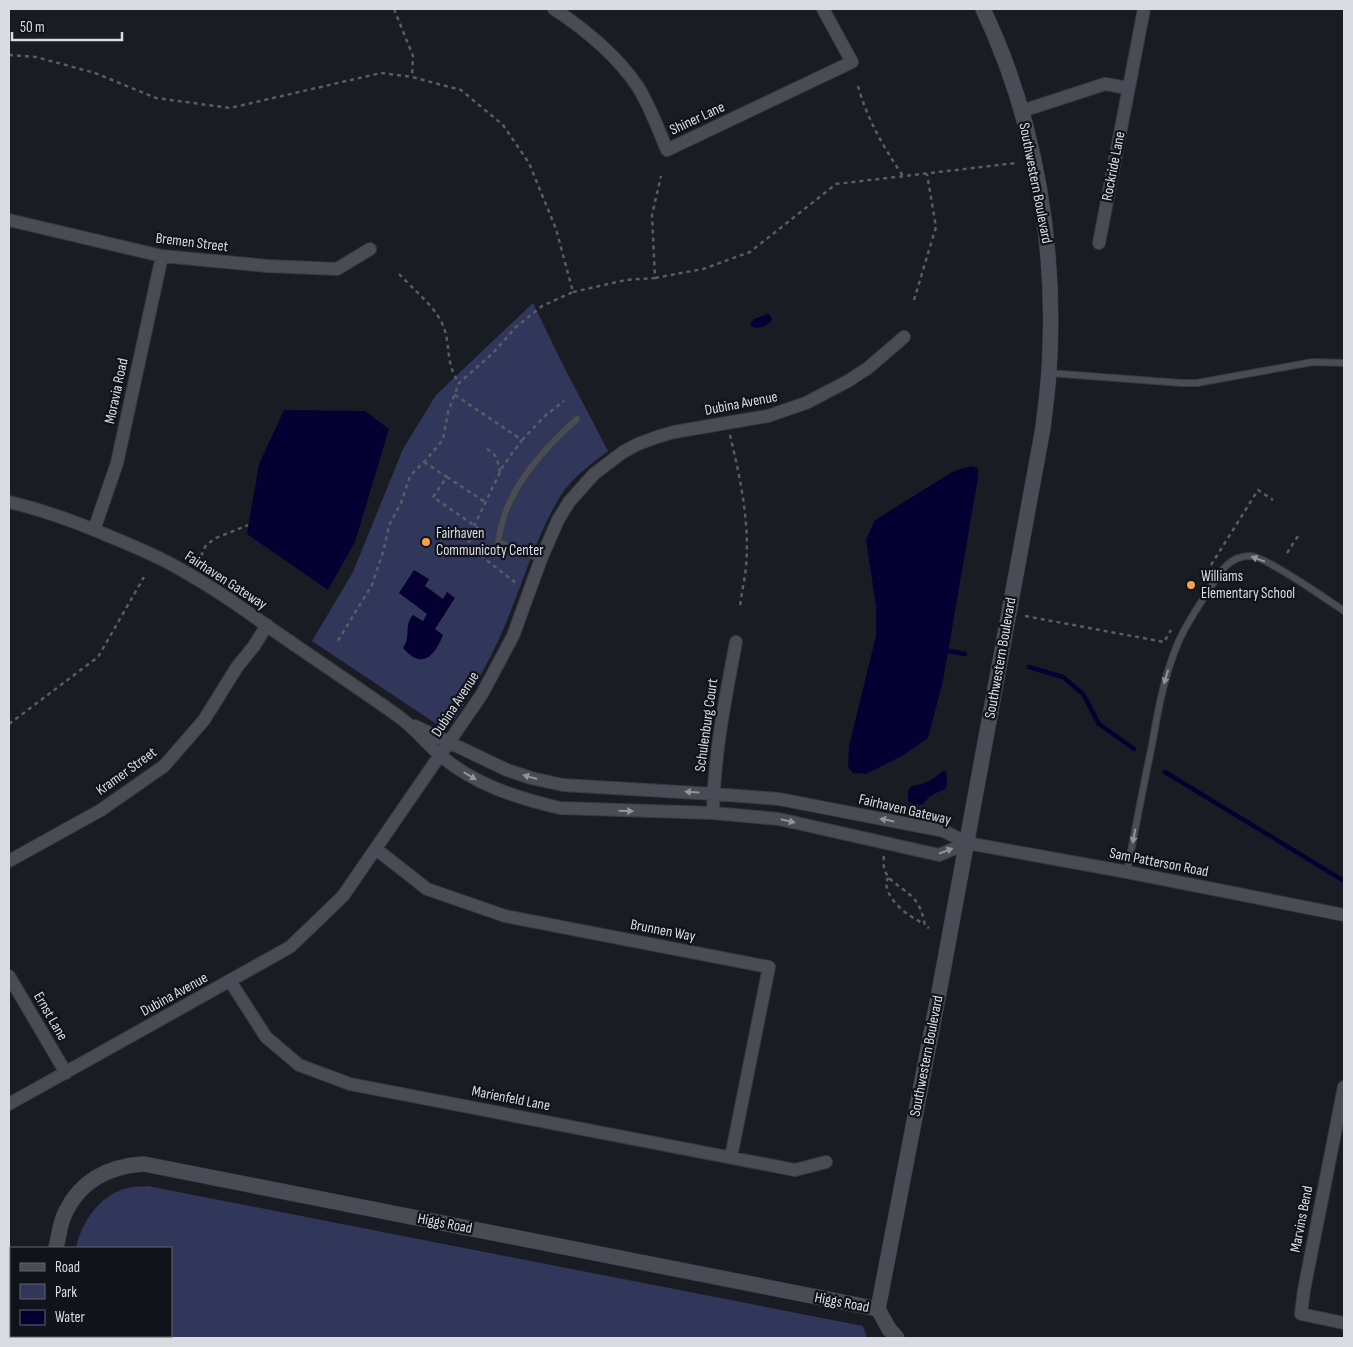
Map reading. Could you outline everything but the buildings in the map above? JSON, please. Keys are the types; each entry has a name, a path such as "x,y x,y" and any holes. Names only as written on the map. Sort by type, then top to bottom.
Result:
{"street":[{"name":"Shiner Lane","path":"554,9 589,33 612,54 638,87 667,150 852,62 823,9"},
{"name":"Southwestern Boulevard","path":"878,1309 1042,428 1049,373 1050,305 1048,249 1042,203 1022,111 998,41 984,9"},
{"name":"Rockride Lane","path":"1098,243 1144,9"},
{"path":"1022,111 1105,84 1128,88"},
{"name":"Bremen Street","path":"9,220 162,256 268,266 337,269 370,250"},
{"name":"Moravia Road","path":"94,530 117,463 162,256"},
{"name":"Dubina Avenue","path":"9,1104 290,947 344,896 482,694 513,636 541,559 558,520 569,502 594,474 623,452 638,444 674,432 768,416 806,403 848,382 868,368 904,337"},
{"name":"Fairhaven Gateway","path":"9,502 48,512 139,548 177,567 213,588 406,722 440,756 482,783 535,802 560,808 714,813 779,819 939,855 966,843"},
{"name":"Kramer Street","path":"9,861 101,810 164,766 204,720 267,625"},
{"name":"Schulenburg Court","path":"714,813 719,733 736,642"},
{"name":"Fairhaven Gateway","path":"406,722 507,770 562,785 779,799 944,831 966,843"},
{"name":"Sam Patterson Road","path":"966,843 1127,872 1344,915"},
{"name":"Brunnen Way","path":"376,849 427,889 505,916 769,967 731,1157"},
{"name":"Ernst Lane","path":"9,976 66,1073"},
{"name":"Marienfeld Lane","path":"230,981 266,1038 299,1065 350,1084 795,1170 826,1162"},
{"name":"Marvins Bend","path":"1344,1087 1304,1290 1301,1314 1344,1323"},
{"name":"Higgs Road","path":"56,1247 66,1211 75,1196 87,1183 102,1173 118,1167 144,1164 878,1309"},
{"path":"878,1309 896,1338"}],"lane":[{"path":"1049,373 1197,383 1313,362 1344,363"},
{"path":"541,559 498,542 506,511 517,490 558,436 577,419"},
{"path":"1127,872 1164,682 1178,642 1187,625 1230,560 1252,556 1280,570 1344,611"}],"path":[{"path":"394,9 413,56 412,77"},
{"path":"858,86 864,107 885,150 903,176"},
{"path":"573,292 626,280 655,278 703,269 750,252 836,184 1016,163"},
{"path":"914,300 936,227 927,174"},
{"path":"655,278 652,215 661,176"},
{"path":"399,274 435,313 444,327 451,371 459,384"},
{"path":"455,395 522,440"},
{"path":"474,526 500,472 522,440 546,414 564,400"},
{"path":"730,435 739,478 745,525 746,564 740,608"},
{"path":"487,449 494,453 497,458 500,472"},
{"path":"424,462 484,502"},
{"path":"447,477 433,497 478,528 467,545 516,583"},
{"path":"1208,570 1258,490 1273,500"},
{"path":"201,556 206,545 216,538 248,525"},
{"path":"1287,553 1300,533"},
{"path":"9,724 98,657 144,577"},
{"path":"1025,616 1164,642 1174,626"},
{"path":"884,856 884,868 889,878 916,900 925,924"},
{"path":"889,878 886,881 886,885 897,904 908,915 929,928"}],"green space":[{"path":"533,303 608,451 577,477 561,495 529,562 509,615 486,665 455,719 449,724 438,725 312,641 353,572 403,449 436,395"},
{"path":"148,1186 863,1326 867,1338 56,1338 172,1337 172,1247 76,1247 83,1227 95,1209 111,1195 134,1187"}],"water":[{"path":"767,314 770,315 772,320 768,324 759,328 750,325 754,319"},
{"path":"284,410 365,411 389,429 355,542 328,590 247,534 259,464"},
{"path":"971,466 978,468 978,478 943,681 928,738 902,756 866,774 853,773 848,767 849,746 876,636 876,606 866,540 875,520 954,471"},
{"path":"414,570 429,579 425,586 443,599 447,592 455,598 435,629 443,635 440,642 428,658 422,659 410,655 403,648 407,639 410,619 413,615 423,621 427,614 399,593"},
{"path":"943,771 946,771 947,787 945,789 930,797 922,805 912,804 908,801 909,791 912,786 928,782"}],"waterway":[{"path":"944,650 965,654"},
{"path":"1029,667 1063,677 1083,694 1099,724 1134,749"},
{"path":"1165,772 1344,881"}],"place":[{"name":"Fairhaven Communicoty Center","path":"426,542"},
{"name":"Williams Elementary School","path":"1191,585"}]}
